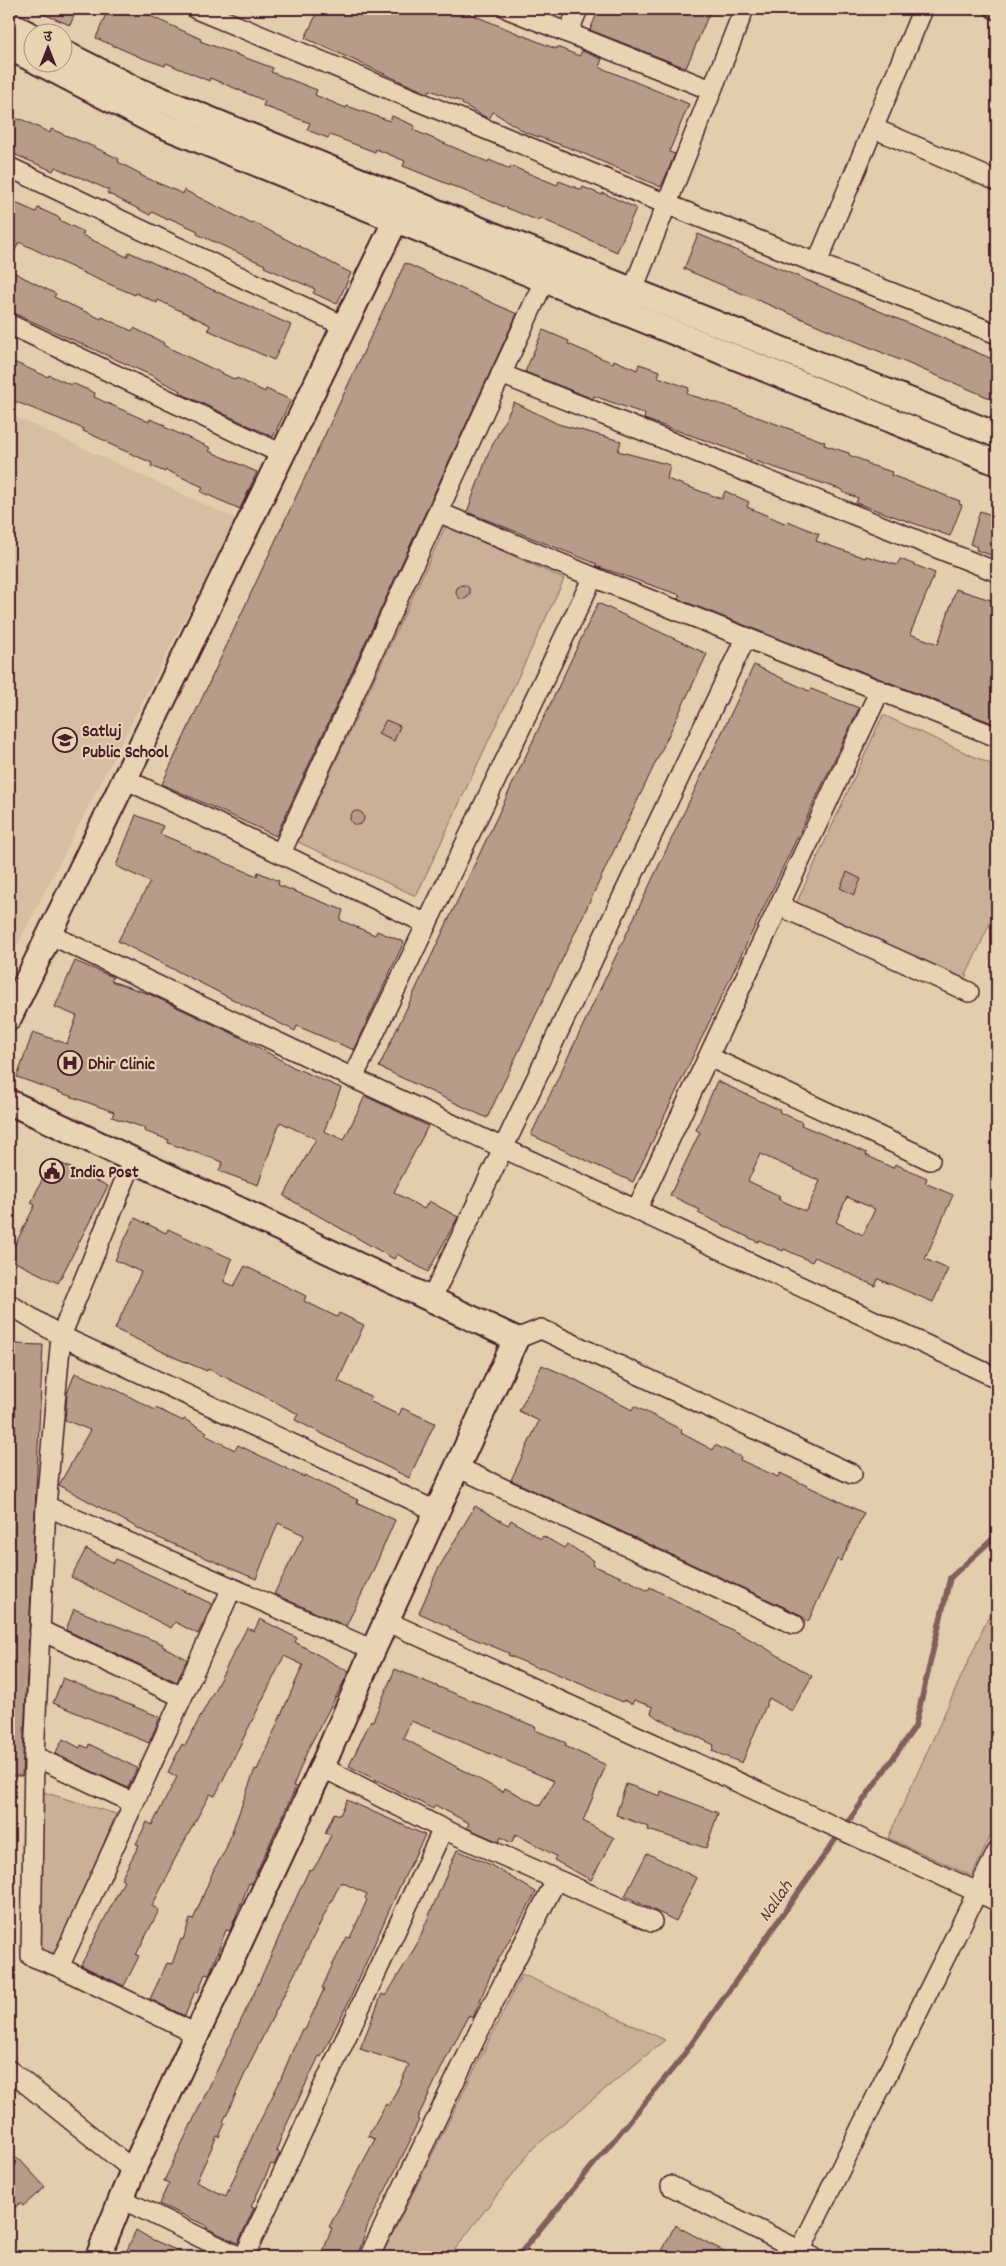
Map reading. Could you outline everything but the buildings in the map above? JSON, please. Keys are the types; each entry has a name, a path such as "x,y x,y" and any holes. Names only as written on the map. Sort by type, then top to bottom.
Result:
{"street":[{"path":"199,9 666,204 997,334"},
{"path":"508,9 711,90"},
{"path":"568,33 578,9"},
{"path":"624,312 744,9"},
{"path":"817,263 923,9"},
{"path":"9,24 22,31"},
{"path":"9,47 22,54"},
{"path":"72,57 133,88 401,210 544,280 997,463"},
{"path":"57,72 154,122 401,210 554,259 997,435"},
{"path":"873,128 997,181"},
{"path":"9,167 344,326"},
{"path":"9,1018 401,210"},
{"path":"281,853 554,259"},
{"path":"9,324 282,454"},
{"path":"501,374 997,572"},
{"path":"438,512 593,577 997,737"},
{"path":"353,1078 593,577"},
{"path":"431,1300 746,638"},
{"path":"638,1209 880,690"},
{"path":"125,779 427,924"},
{"path":"780,906 969,992"},
{"path":"49,934 997,1378"},
{"path":"710,1057 930,1160"},
{"path":"9,1102 516,1339"},
{"path":"133,1160 62,1336 46,1506 34,1756 31,1956 59,1967 196,2034"},
{"path":"9,1304 62,1336 436,1511"},
{"path":"98,2257 133,2170 322,1767 386,1621 516,1339 540,1329 852,1474"},
{"path":"457,1467 794,1624"},
{"path":"46,1506 373,1650"},
{"path":"59,1967 232,1588"},
{"path":"386,1621 997,1901"},
{"path":"40,1630 182,1697"},
{"path":"34,1756 134,1803"},
{"path":"322,1767 442,1829 652,1922"},
{"path":"122,2199 242,2257 442,1829"},
{"path":"671,2186 807,2254 997,1852"},
{"path":"369,2257 483,2023 556,1880"},
{"path":"9,2070 133,2170"}],"shaded area":[{"name":"Satluj Public School","path":"9,414 236,519 9,961"},
{"path":"446,525 564,579 416,896 298,842"},
{"path":"883,715 997,767 997,908 964,980 796,904"},
{"path":"997,1604 997,1822 972,1876 888,1838 992,1609"},
{"path":"40,1791 116,1814 56,1956 37,1951"},
{"path":"522,1974 665,2040 533,2148 449,2257 381,2257"}],"waterway":[{"name":"Nallah","path":"517,2257 680,2060 915,1727 950,1578 997,1535"}],"place":[{"name":"Satluj Public School","path":"65,740"},
{"name":"Dhir Clinic","path":"70,1063"},
{"name":"India Post","path":"52,1171"}]}
